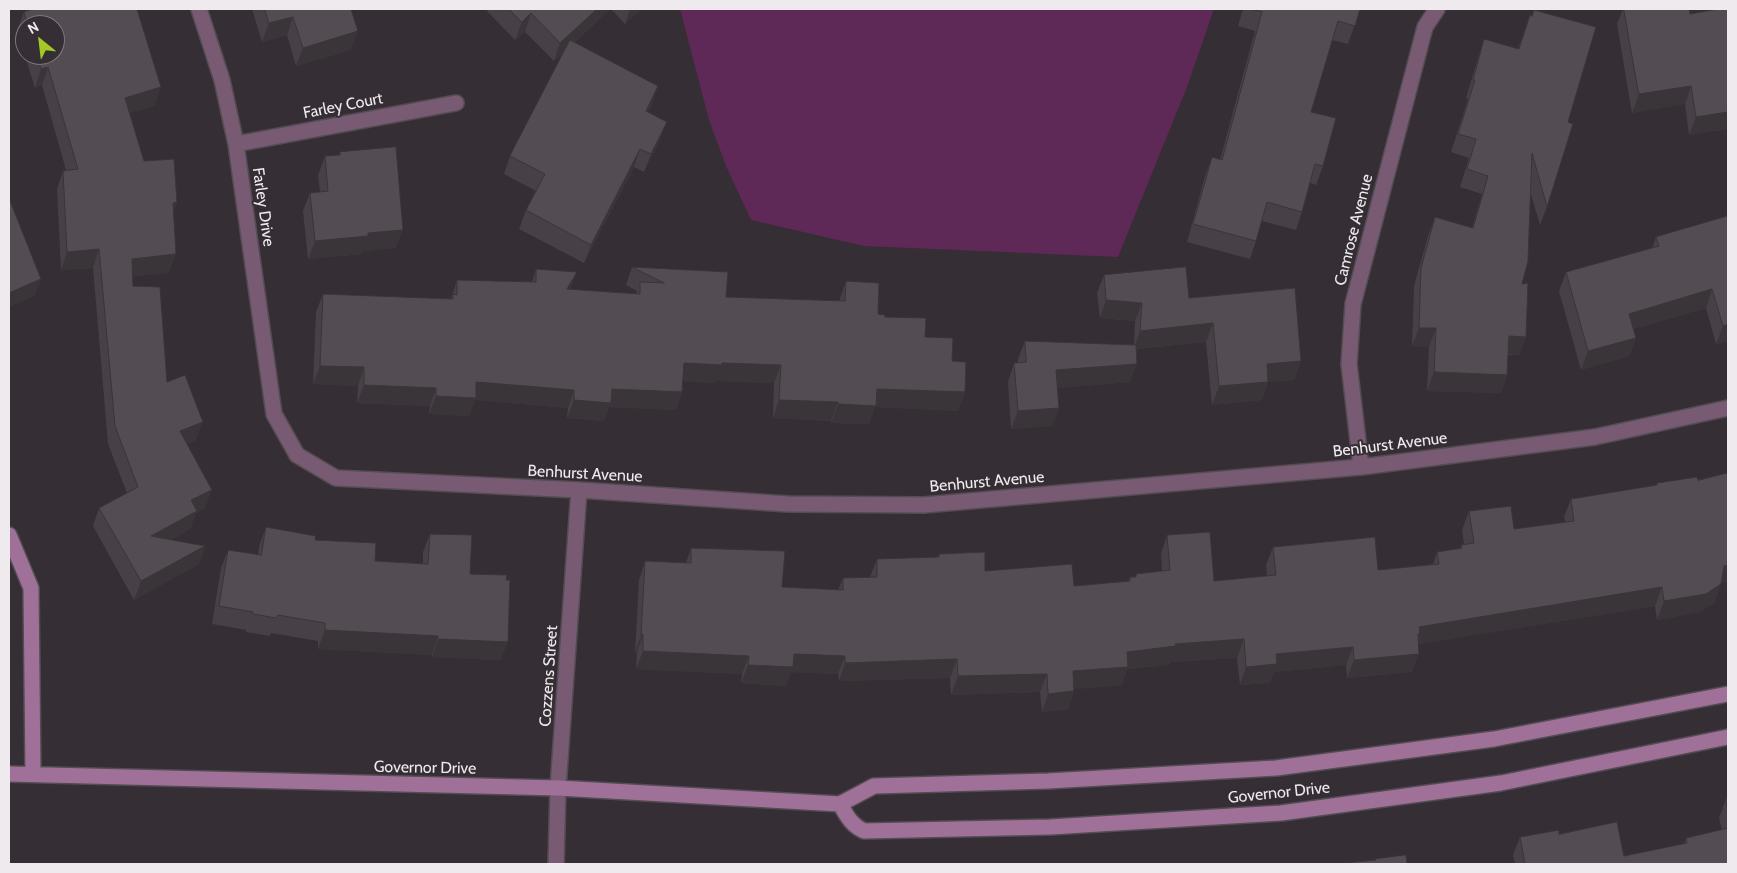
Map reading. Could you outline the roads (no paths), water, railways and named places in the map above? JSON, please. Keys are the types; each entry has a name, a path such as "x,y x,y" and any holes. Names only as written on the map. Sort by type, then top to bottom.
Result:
{"main road":[{"path":"9,536 31,588 33,774"},
{"name":"Governor Drive","path":"9,774 558,788 840,804 874,786 1048,781 1276,768 1494,739 1728,694"},
{"name":"Governor Drive","path":"840,804 849,820 856,827 864,830 1050,827 1281,812 1501,783 1728,737"}],"street":[{"name":"Farley Drive","path":"199,9 222,80 236,144 274,414"},
{"name":"Camrose Avenue","path":"1361,467 1349,364 1353,304 1425,26 1437,9"},
{"name":"Farley Court","path":"236,144 456,103"},
{"name":"Benhurst Avenue","path":"274,414 297,455 336,478 580,490 788,504 924,504 1361,467 1595,437 1728,408"},
{"name":"Cozzens Street","path":"556,864 558,788 580,490"}]}
